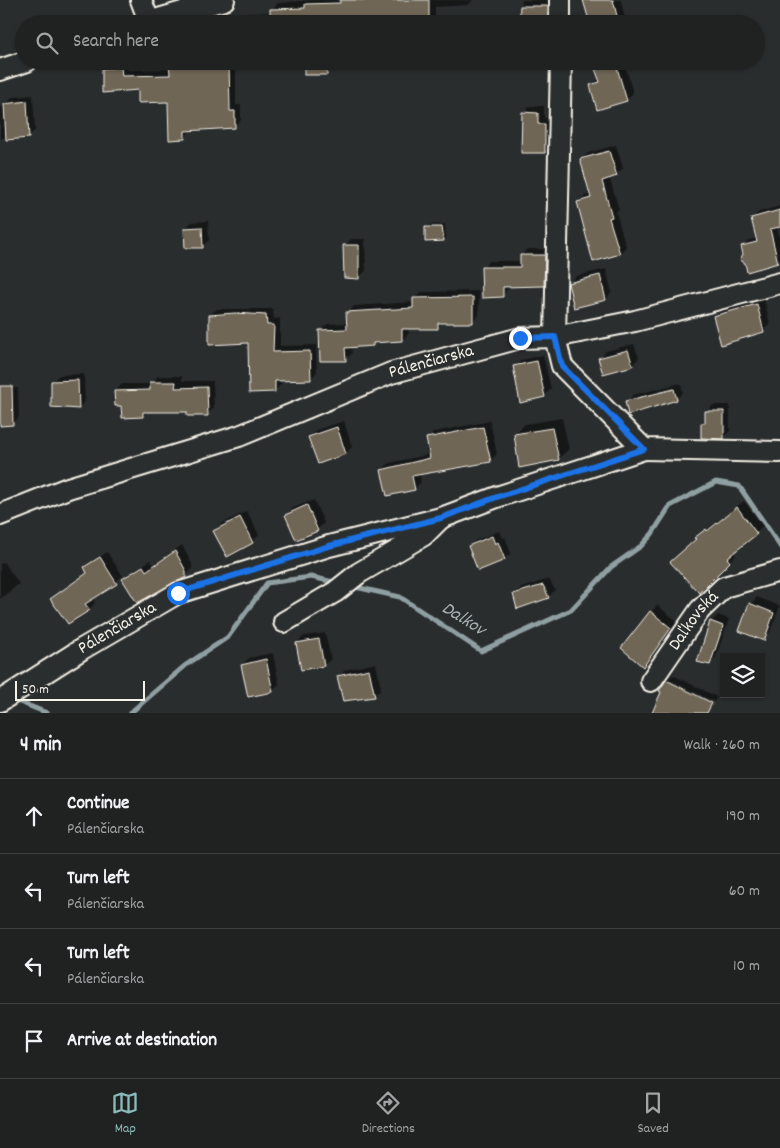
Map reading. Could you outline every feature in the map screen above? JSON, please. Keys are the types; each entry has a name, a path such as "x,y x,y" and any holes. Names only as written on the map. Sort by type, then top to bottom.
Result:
{"street":[{"path":"141,0 144,15"},
{"path":"170,15 224,0"},
{"path":"560,0 560,15"},
{"path":"0,70 15,65"},
{"path":"561,70 555,337 562,366 644,449"},
{"name":"Pálenčiarska","path":"0,515 68,488 239,436 391,373 520,338 555,337 635,322 780,283"},
{"name":"Pálenčiarska","path":"0,701 82,649 178,593 329,546 441,518 497,497 644,449 780,452"},
{"path":"284,622 335,592 359,573 424,535 441,518"},
{"name":"Daľkovská","path":"651,681 700,610 724,587 780,571"}],"building":[{"path":"340,0 429,0 429,15 270,15 270,9 305,8 305,4 340,3"},
{"path":"583,0 613,0 617,15 587,15"},
{"path":"520,6 548,6 548,15 520,15"},
{"path":"102,70 121,70 122,76 170,75 170,70 229,70 230,111 235,111 235,128 185,131 185,139 169,140 168,102 138,103 138,90 102,93"},
{"path":"304,70 327,70 327,75 304,75"},
{"path":"595,70 618,70 627,101 597,110 590,85 600,82"},
{"path":"27,101 29,138 6,140 4,104"},
{"path":"522,112 538,113 538,124 545,124 545,153 521,153"},
{"path":"609,151 617,176 602,181 612,217 609,218 620,254 593,262 577,202 591,198 580,159"},
{"path":"780,210 780,227 770,229 778,263 747,272 745,263 740,260 743,254 741,246 757,242 751,218"},
{"path":"202,227 203,248 185,248 184,228"},
{"path":"425,227 442,227 444,241 425,242"},
{"path":"343,245 359,245 359,279 344,278"},
{"path":"520,255 545,255 544,286 503,287 503,297 482,298 481,267 520,267"},
{"path":"600,275 606,300 574,308 568,283"},
{"path":"473,297 473,323 438,323 438,329 402,329 402,341 373,343 373,346 345,348 346,361 320,361 319,330 347,329 346,312 413,308 413,298"},
{"path":"757,304 764,332 721,345 713,316"},
{"path":"235,313 266,315 267,325 274,325 273,352 310,351 311,380 275,381 275,392 249,393 248,343 209,345 209,315"},
{"path":"628,350 633,366 603,374 598,358"},
{"path":"537,361 545,397 520,403 513,366"},
{"path":"78,380 79,409 51,407 51,381"},
{"path":"150,382 176,382 175,388 207,387 208,416 187,416 187,412 143,412 143,417 122,418 121,406 115,406 114,391 150,390"},
{"path":"0,386 12,386 13,425 0,426"},
{"path":"674,389 677,400 628,415 625,401"},
{"path":"705,411 724,411 724,439 701,438 701,423 705,423"},
{"path":"337,427 346,454 318,464 308,437"},
{"path":"483,427 491,462 412,476 415,490 387,496 381,470 430,458 426,438"},
{"path":"552,428 559,460 519,468 514,434"},
{"path":"307,505 318,531 296,540 285,515"},
{"path":"737,507 757,534 727,558 730,562 699,593 670,562 696,539 694,538 706,529 707,531"},
{"path":"240,517 253,543 227,557 213,531"},
{"path":"492,536 495,544 498,542 505,560 478,571 468,546"},
{"path":"175,551 186,571 186,577 137,603 122,579 143,566 146,571"},
{"path":"100,557 117,584 85,604 90,610 68,624 50,599 87,573 84,567"},
{"path":"543,585 549,598 517,609 513,594"},
{"path":"749,603 774,613 764,641 739,631"},
{"path":"650,611 671,628 643,667 621,648"},
{"path":"710,621 723,626 710,665 697,662"},
{"path":"319,639 324,666 301,670 296,643"},
{"path":"266,659 273,692 248,697 241,665"},
{"path":"369,669 375,697 343,701 337,676"},
{"path":"666,680 712,703 707,713 652,713 661,692 659,691"}],"waterway":[{"name":"Dalkov","path":"351,586 400,597 481,651 571,610 611,567 641,546 652,534 670,506 716,482 739,486 780,546"},
{"name":"Dalkov","path":"130,713 186,665 228,637 267,583 311,577 338,583"},
{"name":"Dalkov","path":"12,699 47,713"}],"route":[{"path":"178,593 329,546 441,518 497,497 644,449 562,366 555,337 520,338"}]}
